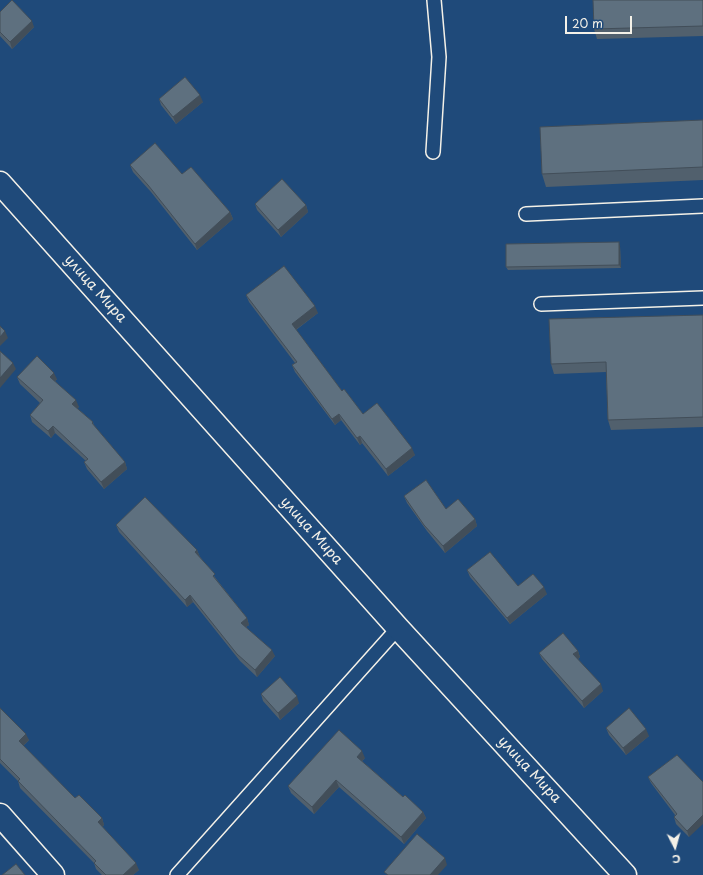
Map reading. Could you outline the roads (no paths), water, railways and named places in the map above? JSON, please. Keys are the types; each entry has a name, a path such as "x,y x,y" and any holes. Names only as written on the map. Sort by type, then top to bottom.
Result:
{"main road":[{"name":"улица Мира","path":"0,183 398,628 625,875"},
{"path":"0,815 53,875"}],"lane":[{"path":"433,152 439,57 434,0"},
{"path":"526,214 703,206"},
{"path":"541,304 703,298"},
{"path":"177,875 398,628"}]}
